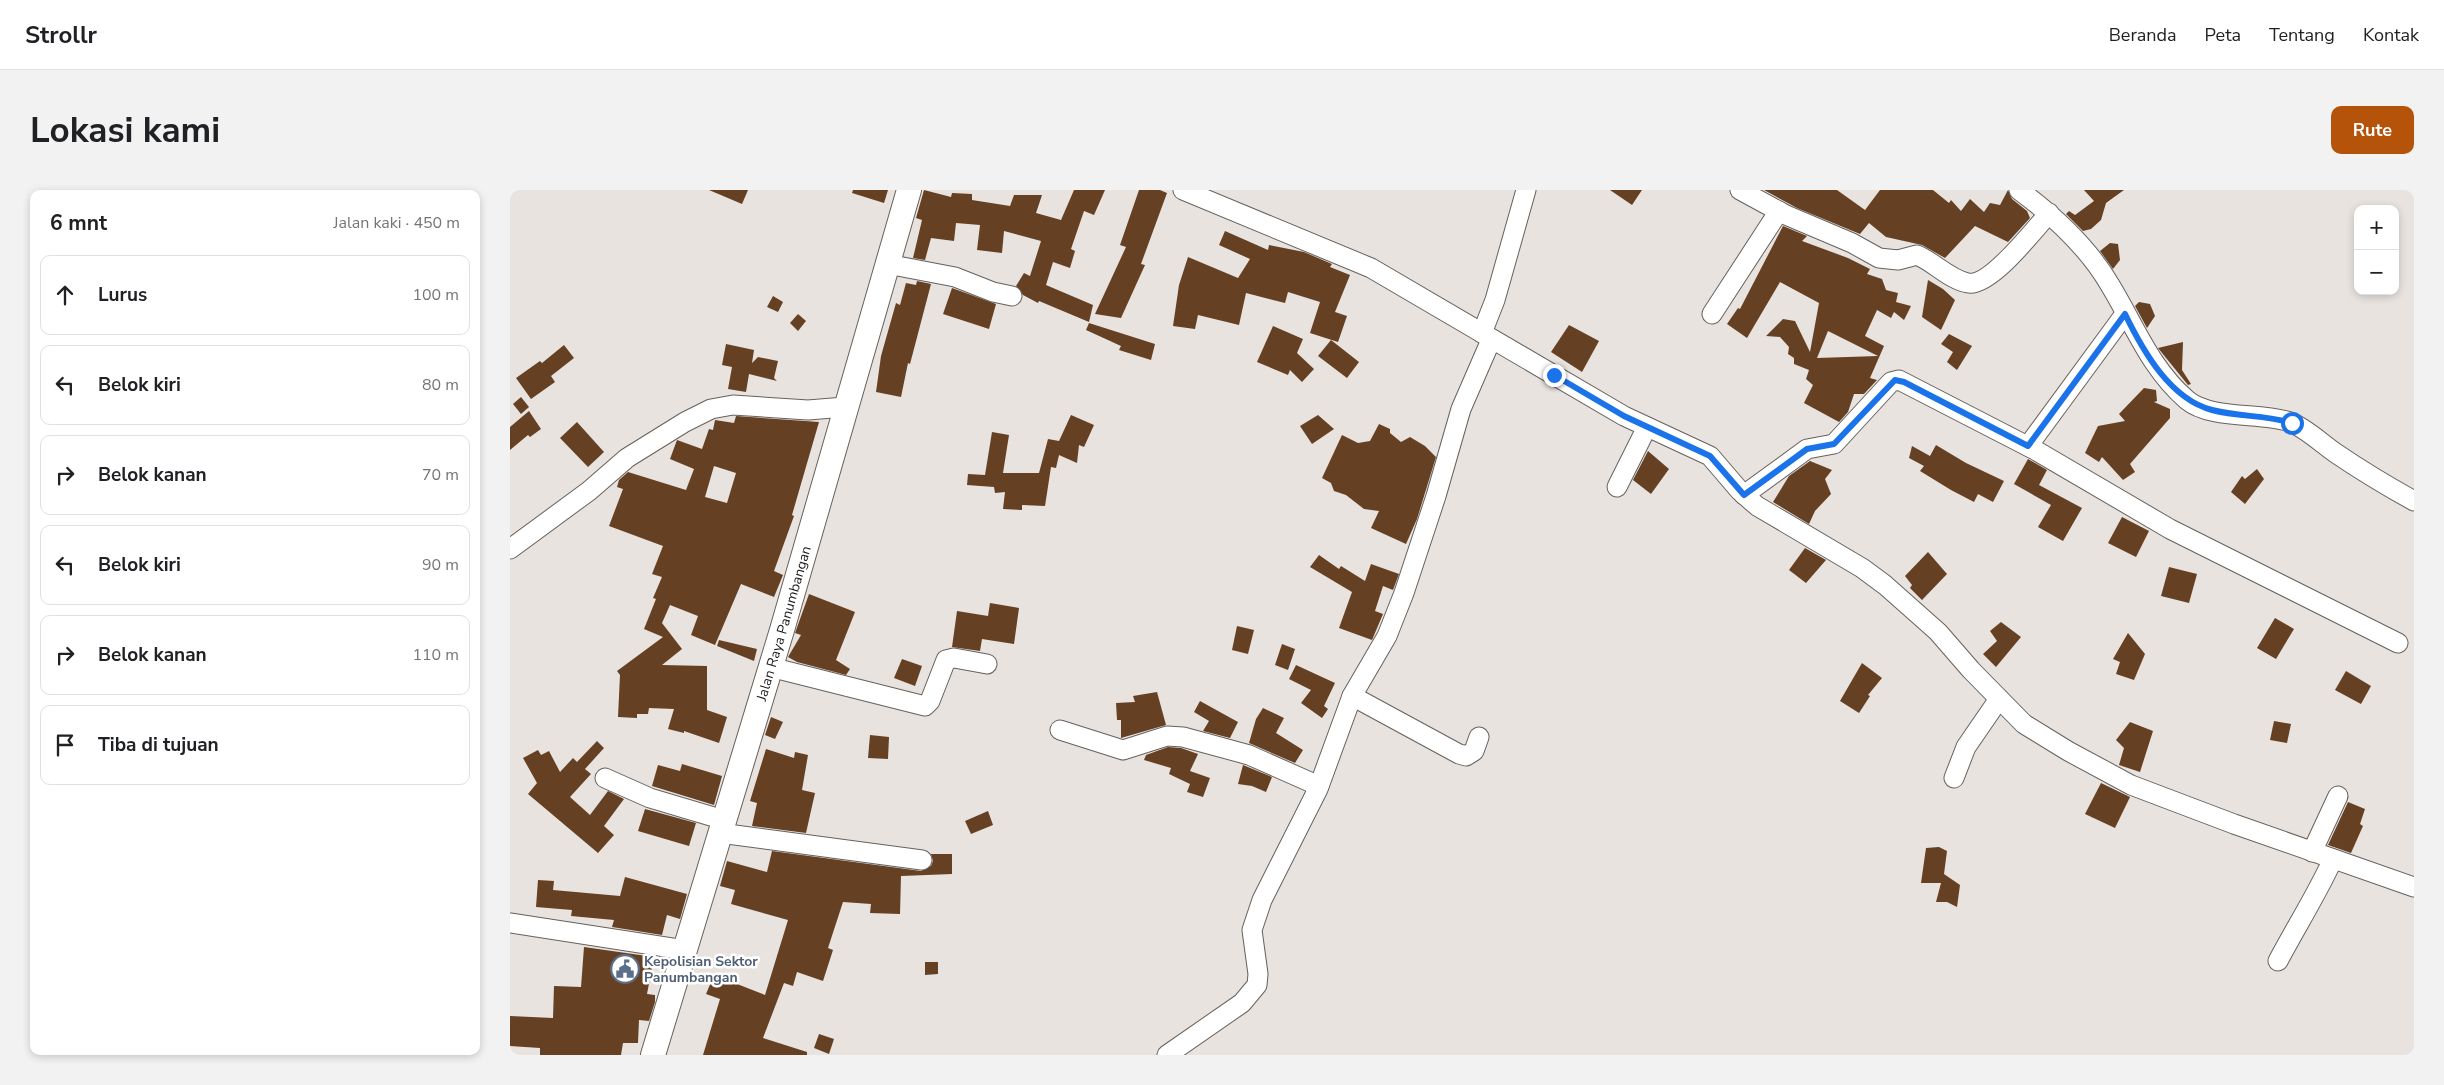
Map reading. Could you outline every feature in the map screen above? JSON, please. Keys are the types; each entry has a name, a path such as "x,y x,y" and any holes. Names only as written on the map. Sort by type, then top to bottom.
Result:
{"main road":[{"name":"Jalan Raya Panumbangan","path":"653,1055 770,667 909,190"}],"street":[{"path":"1183,190 1371,268 1624,416 1710,456 1744,495 1757,506 1847,558 1885,585 1938,632 1999,699 2024,724 2038,734 2131,785 2312,852 2414,887"},
{"path":"1167,1055 1242,1003 1257,985 1258,974 1252,930 1262,900 1319,786 1352,696 1387,636 1404,593 1436,496 1461,410 1487,336 1495,300 1526,190"},
{"path":"1740,190 1779,211 1852,243 1879,258 1898,260 1917,255 1960,280 1973,283 1981,281 2013,256 2049,213"},
{"path":"2019,190 2049,213 2067,230 2110,284 2137,337 2164,376 2189,402 2212,410 2292,423 2370,477 2414,501"},
{"path":"1712,314 1779,211"},
{"path":"887,264 954,277 993,292 1012,296"},
{"path":"2028,446 2125,314"},
{"path":"1744,495 1807,449 1834,444 1895,380 1904,382 2028,446 2170,529 2398,643"},
{"path":"510,549 589,491 627,458 685,422 711,409 734,406 808,410 845,407"},
{"path":"1617,487 1647,427"},
{"path":"770,667 925,706 930,701 946,660 954,658 987,664"},
{"path":"1352,696 1459,754 1466,756 1474,752 1479,737"},
{"path":"1954,778 1966,747 1999,699"},
{"path":"1060,730 1123,750 1167,736 1183,737 1249,755 1319,786"},
{"path":"604,778 722,826 922,860"},
{"path":"2312,852 2338,796"},
{"path":"2278,961 2314,899 2333,859"},
{"path":"510,923 685,950"}],"building":[{"path":"709,190 748,190 742,204"},
{"path":"853,190 888,190 884,203 852,193"},
{"path":"924,190 951,197 952,193 972,194 972,200 1010,206 1014,195 1042,195 1036,213 1061,220 1074,190 1105,190 1094,215 1084,211 1071,249 1075,251 1070,268 1053,262 1046,285 1093,305 1089,322 1039,301 1038,303 1023,295 1016,286 1024,273 1030,276 1041,241 1004,231 1002,253 977,250 980,225 956,223 954,241 931,238 925,260 913,258 922,220 916,218"},
{"path":"1139,190 1160,190 1167,193 1141,264 1145,265 1121,318 1095,314 1126,247 1120,245"},
{"path":"1610,190 1642,190 1632,205"},
{"path":"1764,190 1837,190 1865,210 1880,190 1933,190 1949,203 1951,200 1961,211 1970,199 1984,212 1990,203 2000,205 2008,190 2012,199 2027,211 2030,218 2008,242 1975,226 1945,258 1922,245 1886,237 1869,223 1860,234 1797,208"},
{"path":"2084,190 2124,190 2106,203 2101,220 2091,229 2083,231 2066,214 2069,211 2075,215 2094,201"},
{"path":"1783,226 1807,236 1802,241 1848,258 1870,269 1867,274 1882,279 1886,290 1898,293 1896,302 1911,306 1904,320 1894,312 1891,318 1877,310 1865,336 1884,346 1870,378 1877,380 1864,394 1854,394 1848,412 1839,422 1804,403 1813,385 1806,379 1809,370 1794,364 1794,358 1788,354 1789,347 1780,337 1766,336 1783,319 1795,321 1810,352 1819,303 1780,282 1747,338 1727,324 1738,308 1740,309","holes":["1828,331 1878,356 1817,358"]},
{"path":"1225,231 1268,250 1269,245 1304,252 1332,264 1330,267 1350,275 1335,312 1347,316 1338,342 1310,333 1320,302 1288,292 1285,303 1246,293 1239,325 1198,315 1195,329 1173,326 1179,285 1188,257 1238,278 1250,259 1219,245"},
{"path":"2110,243 2118,244 2120,260 2113,269 2100,251"},
{"path":"1928,280 1943,289 1955,300 1941,330 1922,317"},
{"path":"917,281 931,284 910,364 908,363 901,397 876,392 881,356 896,303 900,305 906,283 916,285"},
{"path":"952,288 996,304 989,329 943,314"},
{"path":"773,296 783,302 778,312 767,307"},
{"path":"2139,302 2150,304 2155,316 2147,328 2135,306"},
{"path":"798,314 806,321 798,331 790,323"},
{"path":"1089,323 1155,344 1151,360 1119,350 1121,346 1086,330"},
{"path":"1569,325 1599,341 1582,372 1551,352"},
{"path":"1273,326 1303,339 1297,353 1314,369 1302,382 1290,370 1288,375 1257,362"},
{"path":"1949,334 1972,346 1957,370 1947,362 1953,352 1941,344"},
{"path":"1331,340 1359,362 1347,378 1318,356"},
{"path":"2183,342 2182,370 2191,384 2188,385 2158,348"},
{"path":"726,344 754,350 752,363 758,357 778,361 774,378 777,381 749,374 746,392 728,389 732,367 722,365"},
{"path":"564,345 574,358 551,376 555,382 531,399 516,378 540,361 542,363"},
{"path":"2144,388 2156,390 2157,401 2154,402 2170,409 2170,418 2130,464 2135,472 2123,480 2102,457 2099,462 2085,453 2098,426 2125,421 2119,414"},
{"path":"521,397 529,407 521,414 513,404"},
{"path":"529,411 541,429 530,437 528,435 510,450 510,427"},
{"path":"1071,415 1094,425 1084,447 1079,445 1077,463 1059,455 1056,468 1051,467 1045,506 1022,505 1022,510 1003,509 1005,492 995,493 994,487 967,485 968,474 985,475 992,432 1009,435 1003,473 1039,473 1048,439 1059,441"},
{"path":"1318,415 1334,429 1312,444 1300,426"},
{"path":"736,416 819,422 792,515 794,516 774,571 783,575 774,597 741,584 715,645 691,635 698,616 670,605 662,623 682,649 662,665 707,666 707,710 727,717 719,743 684,731 684,733 668,729 674,709 649,708 648,714 637,714 637,718 618,717 620,675 617,671 663,637 644,629 656,599 653,598 662,577 652,574 663,546 609,526 623,489 617,487 619,480 628,472 686,490 694,469 670,459 677,440 702,449 709,429 713,430 715,420 734,423","holes":["714,466 736,473 727,503 705,497"]},
{"path":"577,422 604,452 588,467 560,438"},
{"path":"1379,424 1390,429 1390,433 1401,442 1410,437 1425,446 1436,457 1417,519 1406,544 1371,528 1379,511 1364,509 1346,495 1334,491 1331,483 1322,478 1342,435 1358,443 1370,441"},
{"path":"1936,445 1966,463 2004,481 1993,502 1978,494 1974,502 1951,490 1920,471 1924,466 1909,458 1912,446 1930,456"},
{"path":"1648,451 1669,469 1651,494 1633,480"},
{"path":"2028,459 2047,470 2039,485 2082,508 2063,541 2038,527 2051,505 2014,484"},
{"path":"1810,461 1832,470 1825,479 1831,494 1815,511 1809,524 1773,502 1789,476"},
{"path":"2257,469 2264,479 2245,504 2231,492 2242,476 2245,479"},
{"path":"2122,517 2149,531 2136,557 2108,543"},
{"path":"1805,548 1826,560 1806,583 1789,570"},
{"path":"1928,552 1947,574 1922,600 1910,588 1912,585 1905,576"},
{"path":"1319,555 1339,569 1341,566 1365,581 1371,564 1399,574 1393,590 1383,586 1375,611 1383,614 1372,640 1339,628 1352,592 1310,567"},
{"path":"2169,567 2197,574 2189,603 2161,596"},
{"path":"809,594 855,612 836,660 850,669 846,675 797,662 788,657 801,635 795,633"},
{"path":"990,603 1019,608 1014,644 982,639 980,651 952,647 957,611 988,616"},
{"path":"2275,618 2294,629 2276,659 2257,648"},
{"path":"2001,622 2021,637 1996,667 1983,654 1997,641 1990,631"},
{"path":"1237,626 1254,630 1248,654 1232,650"},
{"path":"2128,633 2145,654 2134,680 2116,674 2120,662 2113,659"},
{"path":"719,640 757,649 754,661 717,646"},
{"path":"1282,644 1295,649 1288,670 1275,665"},
{"path":"902,659 922,666 915,686 894,678"},
{"path":"1862,663 1882,678 1868,695 1870,696 1859,713 1840,701"},
{"path":"1296,665 1335,683 1324,706 1328,709 1322,718 1301,703 1311,690 1289,679"},
{"path":"2346,671 2371,686 2361,704 2335,690"},
{"path":"1157,692 1166,725 1121,738 1121,720 1117,720 1116,703 1135,702 1133,696"},
{"path":"1200,701 1238,722 1230,738 1203,731 1209,721 1194,712"},
{"path":"1263,708 1284,718 1276,733 1303,750 1295,763 1249,743 1256,719"},
{"path":"771,717 783,722 775,739 765,735"},
{"path":"2274,721 2291,724 2287,743 2270,740"},
{"path":"2130,722 2153,731 2140,772 2119,765 2124,748 2116,740"},
{"path":"870,735 889,737 888,759 868,758"},
{"path":"597,741 604,748 585,769 591,774 570,797 590,815 608,791 624,799 604,826 614,835 598,853 528,794 537,783 523,758 538,750 541,755 549,751 560,772 573,758 577,762"},
{"path":"1168,747 1181,748 1198,754 1190,771 1210,778 1203,797 1187,792 1190,784 1169,774 1171,768 1144,760 1146,755"},
{"path":"766,749 794,758 795,752 808,755 802,790 815,793 806,833 752,826 757,803 750,801"},
{"path":"682,764 722,776 714,805 652,786 658,765 680,771"},
{"path":"1243,765 1272,777 1266,792 1252,786 1238,784"},
{"path":"2101,783 2130,797 2115,828 2085,814"},
{"path":"2348,802 2365,809 2360,824 2363,826 2351,853 2328,845"},
{"path":"645,809 696,823 689,846 638,831"},
{"path":"988,811 993,825 971,834 965,821"},
{"path":"1939,847 1947,851 1944,874 1960,885 1957,907 1947,902 1936,902 1941,883 1921,883 1926,848"},
{"path":"772,851 921,871 931,866 933,861 931,854 952,854 952,874 901,876 900,914 870,913 871,904 843,902 828,948 833,950 823,981 797,972 793,986 784,983 763,1038 807,1052 807,1055 703,1055 720,999 706,994 714,975 765,995 788,920 731,904 735,890 720,886 727,861 767,872"},
{"path":"625,877 687,894 680,919 667,915 662,935 612,927 614,920 571,916 572,910 536,907 538,880 554,881 553,890 620,896"},
{"path":"584,947 654,957 647,994 655,995 655,1002 649,1021 639,1020 638,1043 623,1043 621,1055 540,1055 540,1048 510,1046 510,1016 553,1018 554,986 581,987"},
{"path":"925,962 938,962 938,974 925,975"},
{"path":"819,1034 834,1039 829,1054 814,1048"}],"place":[{"name":"Kepolisian Sektor Panumbangan","path":"625,969"}],"route":[{"path":"1554,375 1624,416 1710,456 1744,495 1807,449 1834,444 1891,382 1895,380 1904,382 2028,446 2074,380 2125,314 2149,356 2164,376 2189,402 2212,410 2253,418 2280,419 2292,423"}]}
